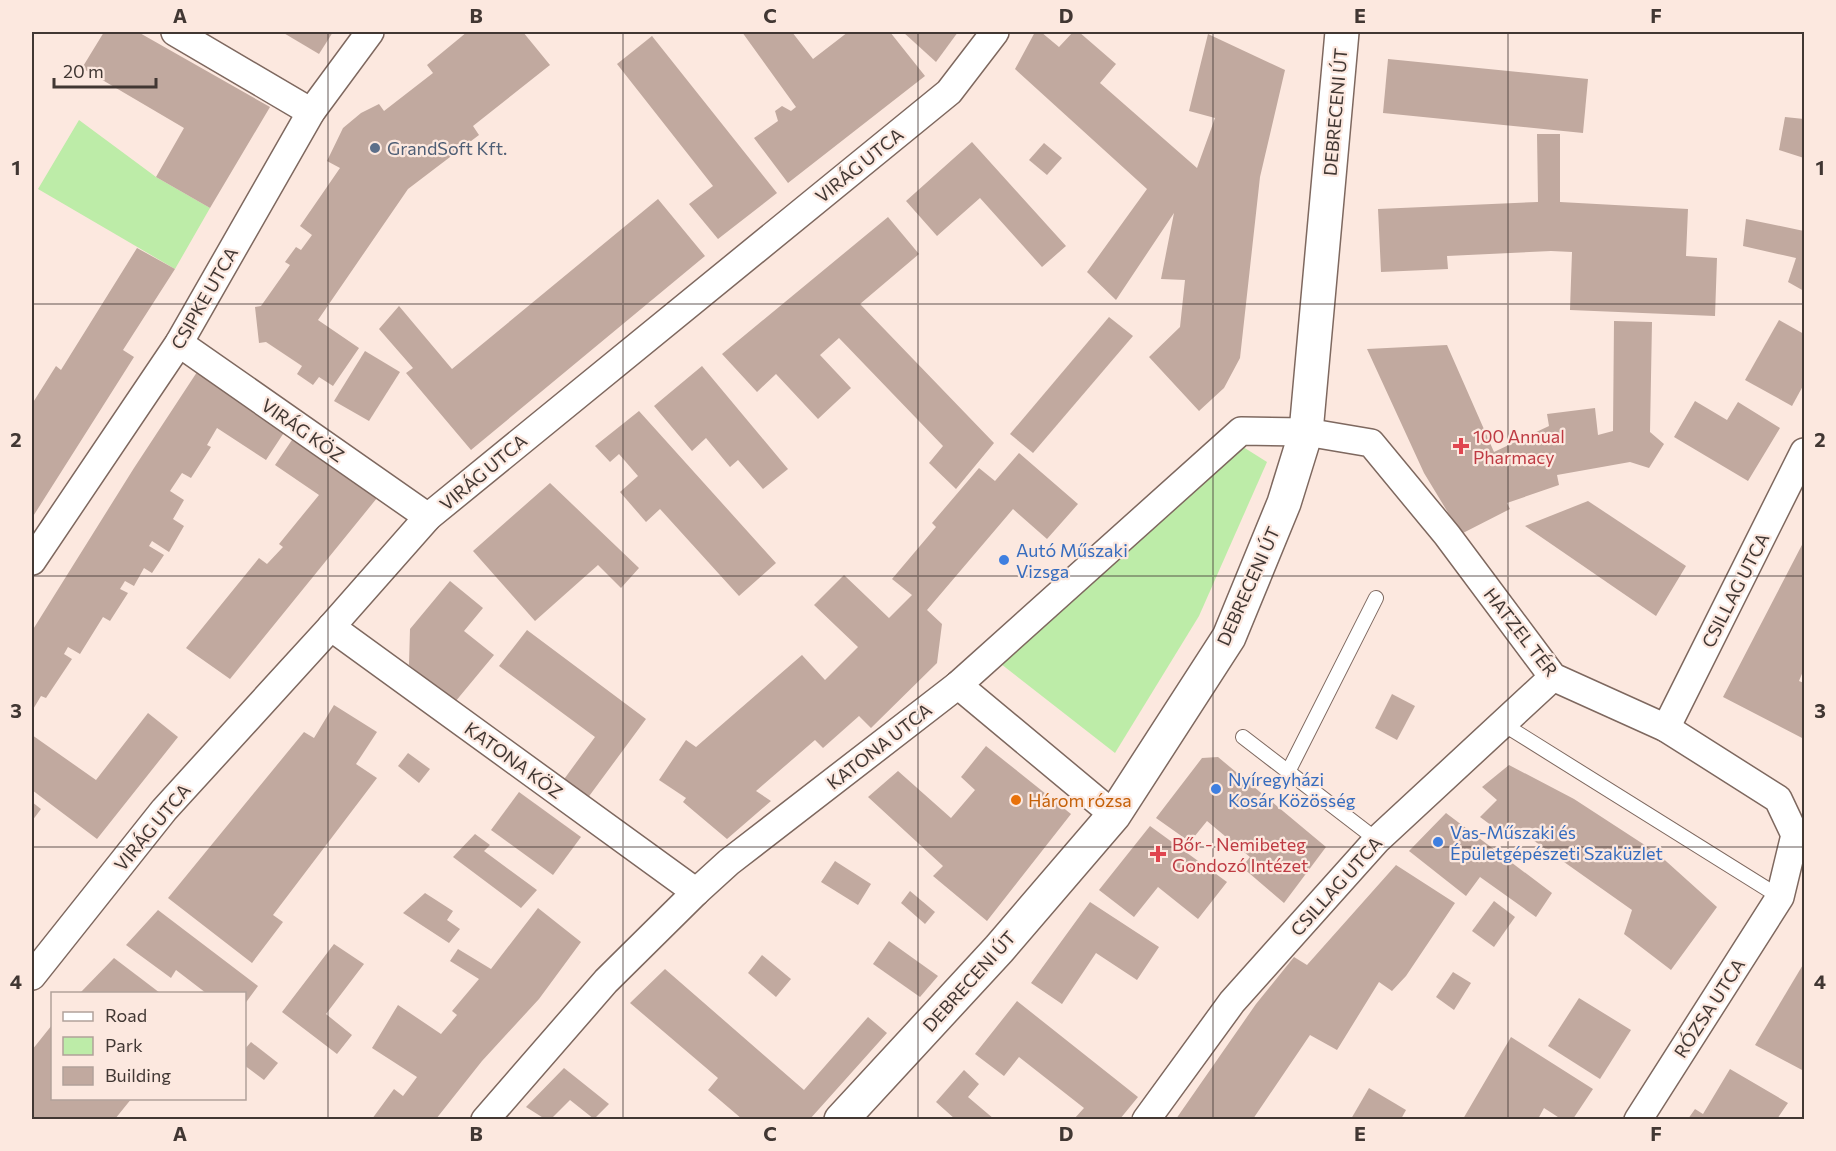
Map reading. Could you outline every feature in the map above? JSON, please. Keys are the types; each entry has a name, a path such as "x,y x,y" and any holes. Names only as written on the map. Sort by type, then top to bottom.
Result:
{"street":[{"path":"175,32 311,112"},
{"name":"CSIPKE UTCA","path":"32,561 179,343 311,112 370,32"},
{"name":"VIRÁG UTCA","path":"32,976 164,810 428,517 949,92 995,32"},
{"name":"DEBRECENI ÚT","path":"841,1119 999,949 1114,815 1229,637 1284,503 1306,432 1342,32"},
{"name":"VIRÁG KÖZ","path":"179,343 428,517"},
{"name":"KATONA UTCA","path":"485,1119 606,981 729,862 958,685 1241,432 1306,432"},
{"name":"HATZEL TÉR","path":"1306,432 1371,443 1447,536 1553,677 1666,728 1778,799 1795,836 1780,897"},
{"name":"CSILLAG UTCA","path":"1666,728 1804,452"},
{"name":"KATONA KÖZ","path":"331,627 696,892"},
{"name":"CSILLAG UTCA","path":"1146,1119 1232,1002 1377,840 1553,677"},
{"path":"958,685 1114,815"},
{"name":"RÓZSA UTCA","path":"1638,1119 1780,897"}],"lane":[{"path":"1288,772 1376,598"},
{"path":"1503,724 1780,897"},
{"path":"1243,737 1377,840"}],"green space":[{"path":"79,120 156,177 210,208 175,269 38,189"},
{"path":"1240,445 1267,462 1199,616 1115,753 1001,664"}],"building":[{"path":"104,32 138,32 270,107 210,208 156,177 184,128 82,68"},
{"path":"282,32 333,32 319,54"},
{"path":"467,32 523,32 550,65 473,126 479,135 408,189 318,320 359,348 333,386 319,377 313,385 297,374 302,366 266,342 259,343 255,307 261,306 290,265 285,262 296,247 301,250 312,235 300,226 340,168 327,161 343,128 361,113 379,104 384,111 433,73 427,65"},
{"path":"742,32 792,32 813,59 848,32 890,32 925,76 788,183 754,138 778,121 775,111 782,106 791,111 796,107"},
{"path":"903,32 958,32 936,62"},
{"path":"1035,32 1041,32 1059,47 1073,32 1079,32 1116,64 1100,83 1197,168 1215,118 1189,111 1208,34 1285,70 1260,177 1240,358 1224,388 1199,411 1149,357 1180,327 1185,280 1161,279 1174,213 1116,300 1087,272 1147,189 1015,69"},
{"path":"652,36 777,193 718,239 689,204 713,186 617,64"},
{"path":"1388,59 1588,79 1583,133 1383,113"},
{"path":"1785,117 1804,119 1804,158 1779,150"},
{"path":"1537,134 1560,134 1560,202 1688,209 1686,256 1717,258 1715,316 1570,310 1572,252 1447,256 1448,269 1381,272 1378,209 1538,202"},
{"path":"972,142 1066,246 1042,267 980,198 937,236 906,201"},
{"path":"1044,143 1062,158 1047,175 1029,160"},
{"path":"658,199 705,256 471,450 406,373 413,368 379,329 399,306 452,369"},
{"path":"888,217 919,254 860,304 994,443 956,489 929,463 943,446 839,338 820,355 851,388 818,419 776,374 757,392 722,354"},
{"path":"1746,219 1804,231 1804,291 1788,282 1796,258 1743,246"},
{"path":"137,248 175,269 123,350 134,357 32,518 32,404 56,366 61,370"},
{"path":"1109,317 1133,336 1033,453 1010,434"},
{"path":"1779,320 1804,334 1804,384 1792,406 1745,380"},
{"path":"1614,321 1652,322 1650,432 1664,444 1649,468 1630,462 1557,475 1559,485 1507,503 1510,509 1461,534 1424,473 1367,349 1447,345 1494,452 1549,426 1547,414 1595,408 1598,435 1613,431"},
{"path":"365,351 400,372 369,421 334,401"},
{"path":"702,366 788,469 763,489 738,460 730,467 706,438 692,451 654,406"},
{"path":"199,369 285,431 266,460 217,428 207,445 211,447 191,478 182,473 170,491 184,500 173,519 184,526 169,552 152,541 149,546 164,555 152,573 144,568 134,586 125,581 120,589 128,593 110,621 103,617 80,654 68,647 64,654 72,659 46,698 41,696 32,711 32,631"},
{"path":"1695,401 1727,420 1738,402 1780,428 1748,481 1674,437"},
{"path":"639,411 776,563 739,596 660,509 646,522 620,492 638,476 619,454 610,462 595,446"},
{"path":"294,437 377,498 230,679 186,648 259,558 267,564 283,547 279,544 319,495 275,465"},
{"path":"1019,453 1078,504 1047,539 1013,509 927,610 942,624 937,663 871,728 859,716 823,748 815,740 756,791 771,801 727,839 683,802 686,798 659,780 686,740 696,747 802,655 825,680 858,647 814,605 844,575 889,618 912,595 892,579 936,527 932,523 979,468 995,481"},
{"path":"550,483 639,568 621,588 598,565 535,621 473,551"},
{"path":"1588,501 1686,566 1656,616 1525,526"},
{"path":"1804,541 1804,669 1799,681 1804,683 1804,739 1723,697"},
{"path":"450,581 483,608 464,631 494,655 455,702 409,665 410,629"},
{"path":"527,630 646,719 587,799 562,782 595,737 499,666"},
{"path":"1392,694 1415,706 1397,740 1375,728"},
{"path":"334,705 377,732 356,764 377,778 273,915 283,922 252,963 168,898 304,732 314,738"},
{"path":"148,713 178,737 97,839 32,790 32,735 96,780"},
{"path":"986,746 1071,814 987,921 933,876 943,866 868,797 898,771 951,818 975,790 961,777"},
{"path":"408,753 430,769 419,783 398,766"},
{"path":"1218,757 1326,847 1284,903 1242,867 1250,857 1207,821 1190,842 1156,818 1202,758"},
{"path":"1509,765 1574,799 1657,853 1717,907 1671,970 1624,934 1632,910 1520,831 1511,840 1480,817 1497,800 1482,787"},
{"path":"519,792 581,837 553,875 491,830"},
{"path":"32,802 41,809 32,821"},
{"path":"1446,813 1552,893 1536,917 1480,877 1466,896 1409,851"},
{"name":"Bőr - Nemibeteg Gondozó Intézet","path":"1150,826 1227,882 1198,919 1158,887 1134,917 1099,890"},
{"path":"475,834 490,845 484,851 537,890 521,908 453,857"},
{"path":"835,861 871,884 858,905 821,882"},
{"path":"1396,865 1455,903 1406,976 1392,991 1379,982 1337,1050 1310,1035 1253,1119 1176,1119 1256,1004 1294,957 1307,965"},
{"path":"910,891 935,912 925,924 901,903"},
{"path":"425,893 453,911 447,920 460,929 449,943 403,913"},
{"path":"1494,901 1515,917 1494,947 1472,931"},
{"path":"1090,902 1159,947 1137,980 1096,953 1062,1004 1031,983"},
{"path":"538,908 581,942 539,999 482,1061 436,1119 372,1119 394,1089 403,1096 417,1077 372,1048 398,1005 441,1034 457,1015 452,1011 479,979 450,961 458,949 491,969"},
{"path":"158,910 258,986 246,1002 246,992 205,992 176,970 171,978 126,945"},
{"path":"889,941 938,976 920,997 873,964"},
{"path":"334,944 364,964 326,1014 352,1035 337,1054 282,1012"},
{"path":"762,955 791,979 776,997 748,973"},
{"path":"114,958 159,992 81,992"},
{"path":"1804,963 1804,1071 1755,1045"},
{"path":"665,969 804,1090 868,1017 887,1033 810,1119 742,1119 708,1090 718,1078 630,1003"},
{"path":"1453,972 1471,983 1454,1010 1436,997"},
{"path":"1579,998 1631,1030 1600,1079 1548,1046"},
{"path":"1017,1001 1138,1097 1120,1119 1074,1119 1084,1108 1019,1057 1004,1076 975,1054"},
{"path":"51,1026 51,1100 130,1100 115,1119 32,1119 32,1050"},
{"path":"1511,1037 1593,1089 1573,1119 1561,1119 1544,1108 1538,1119 1463,1119"},
{"path":"251,1042 278,1063 264,1080 246,1066 246,1048"},
{"path":"564,1068 609,1104 594,1119 570,1100 551,1119 545,1119 526,1107"},
{"path":"1730,1069 1788,1103 1777,1119 1688,1119 1695,1109 1703,1114"},
{"path":"964,1070 979,1084 968,1097 994,1119 955,1119 936,1102"},
{"path":"1369,1088 1406,1110 1401,1119 1351,1119"}],"place":[{"name":"GrandSoft Kft.","path":"375,148"},
{"name":"100 Annual Pharmacy","path":"1461,446"},
{"name":"Autó Műszaki Vizsga","path":"1004,560"},
{"name":"Nyíregyházi Kosár Közösség","path":"1216,789"},
{"name":"Három rózsa","path":"1016,800"},
{"name":"Vas-Műszaki és Épületgépészeti Szaküzlet","path":"1438,842"},
{"name":"Bőr - Nemibeteg Gondozó Intézet","path":"1158,854"}]}
